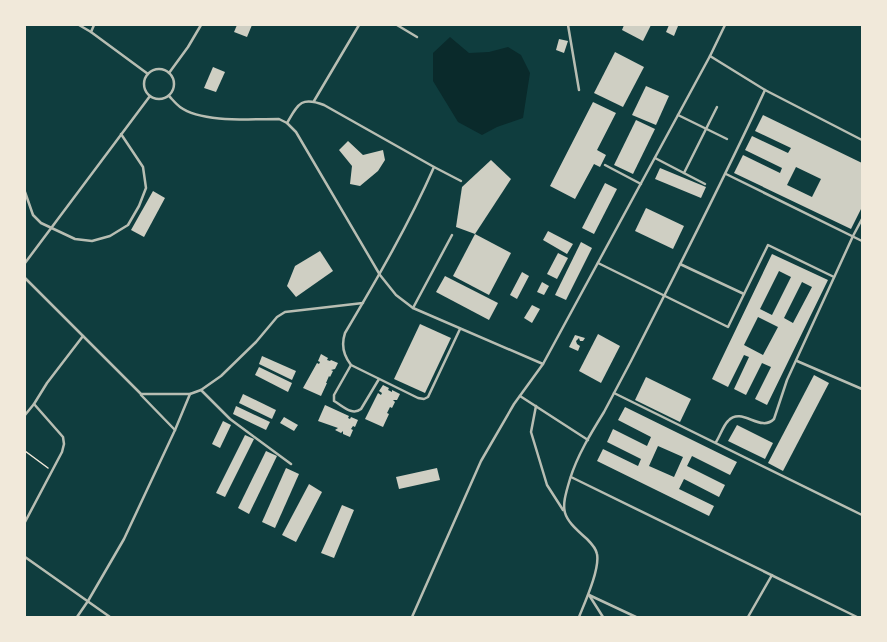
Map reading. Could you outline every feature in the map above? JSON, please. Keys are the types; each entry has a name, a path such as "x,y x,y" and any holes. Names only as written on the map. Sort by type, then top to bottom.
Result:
{"lane":[{"path":"79,25 91,32 148,74"},
{"path":"91,32 94,25"},
{"path":"169,73 188,47 201,25"},
{"path":"314,101 359,25"},
{"path":"397,25 417,37"},
{"path":"568,25 579,90"},
{"path":"412,617 481,461 514,404 543,364 710,56 725,25"},
{"path":"710,56 765,90 862,140"},
{"path":"158,69 164,70 173,77 174,83 169,96 163,99 150,96 144,86 148,74 158,69"},
{"path":"564,511 564,500 571,477 588,440 614,393 726,174 765,90"},
{"path":"25,264 150,96"},
{"path":"169,96 180,107 203,116 217,118 279,119 287,123 296,132 380,275 396,295 413,308 543,364"},
{"path":"287,123 298,104 306,101 314,101 324,105 461,181"},
{"path":"684,173 717,107"},
{"path":"678,115 727,139"},
{"path":"25,192 33,215 41,223 75,239 92,241 110,236 128,225 139,206 146,188 143,167 121,134"},
{"path":"655,158 704,184"},
{"path":"604,165 640,184"},
{"path":"434,167 380,275 346,333 342,348 351,365 418,398 424,399 428,397 460,329"},
{"path":"726,174 862,241"},
{"path":"716,442 727,422 733,417 741,416 765,424 770,423 774,419 787,380 797,361 852,236 862,219"},
{"path":"413,308 452,235"},
{"path":"598,263 663,297 728,328 768,245 834,277"},
{"path":"680,264 744,294"},
{"path":"25,278 141,394 174,430"},
{"path":"141,394 190,394 200,390 221,376 256,342 277,317 284,312 363,303"},
{"path":"25,415 47,383 83,336"},
{"path":"797,361 862,388"},
{"path":"351,365 334,395 334,401 352,412 357,412 361,409 379,379"},
{"path":"200,390 230,419 290,464"},
{"path":"614,393 862,515"},
{"path":"77,617 124,539 190,394"},
{"path":"520,396 588,440"},
{"path":"25,522 62,452 64,444 63,437 34,404"},
{"path":"536,406 531,432 547,485 564,511 570,524 592,543 597,552 598,560 589,595 579,617"},
{"path":"571,477 857,617"},
{"path":"25,514 28,517"},
{"path":"25,557 110,617"},
{"path":"748,617 772,575"},
{"path":"589,595 603,617"},
{"path":"589,595 636,617"}],"path":[{"path":"25,451 52,471"}],"water":[{"path":"450,37 469,53 489,52 508,47 521,55 530,73 523,118 497,127 482,135 458,122 433,81 433,53"}],"building":[{"path":"237,25 252,25 247,37 234,32"},
{"path":"624,25 651,25 643,41 622,30"},
{"path":"669,25 678,26 674,36 666,32"},
{"path":"559,39 568,41 564,53 556,50"},
{"path":"615,52 644,67 623,107 594,93"},
{"path":"213,67 225,72 216,92 204,88"},
{"path":"646,86 669,96 656,125 632,115"},
{"path":"593,102 616,113 597,150 606,155 600,167 594,164 575,199 550,186"},
{"path":"763,115 862,163 862,207 851,229 734,173 743,155 780,173 782,168 745,150 752,136 788,153 791,148 755,131","holes":["796,167 821,179 812,197 787,185"]},
{"path":"636,120 655,129 633,174 614,165"},
{"path":"348,141 363,155 383,150 385,160 378,171 360,186 350,184 352,166 339,150"},
{"path":"491,160 511,179 475,234 456,227 462,187"},
{"path":"660,168 706,187 701,198 655,179"},
{"path":"605,183 617,189 594,234 582,228"},
{"path":"153,191 165,198 144,237 131,230"},
{"path":"646,208 684,226 673,249 635,231"},
{"path":"548,231 573,244 567,254 543,240"},
{"path":"475,234 511,253 489,295 453,276"},
{"path":"581,242 592,248 566,300 555,295"},
{"path":"320,251 333,271 296,297 287,286 295,266"},
{"path":"558,253 568,258 557,279 547,274"},
{"path":"772,254 828,280 767,405 755,399 771,367 762,363 746,395 734,389 749,357 744,355 728,387 712,379","holes":["779,271 791,277 772,315 760,309","802,282 812,287 793,323 784,318","758,317 778,327 763,355 744,345"]},
{"path":"522,272 529,276 517,299 510,295"},
{"path":"445,276 498,303 489,320 436,292"},
{"path":"542,282 549,286 544,295 537,292"},
{"path":"532,305 540,309 532,323 524,318"},
{"path":"420,324 451,338 425,393 394,379"},
{"path":"598,334 620,346 601,383 579,371"},
{"path":"575,335 585,338 583,341 580,341 579,338 576,341 580,346 578,351 569,347"},
{"path":"321,354 328,358 327,360 338,363 335,369 331,370 333,371 330,377 329,376 321,396 303,388 317,363 319,364 320,362 318,361"},
{"path":"262,356 296,371 292,380 259,364"},
{"path":"259,367 292,383 288,392 255,375"},
{"path":"814,375 829,383 783,471 768,463"},
{"path":"646,377 691,399 680,422 635,400"},
{"path":"383,385 389,388 388,390 392,392 392,390 400,394 397,400 393,400 395,402 387,413 389,414 383,427 365,419 378,393 381,395 382,393 379,391"},
{"path":"243,394 276,410 272,419 239,403"},
{"path":"325,405 349,416 348,418 350,419 351,417 358,420 355,427 353,426 351,429 353,430 350,437 343,434 343,431 341,433 335,430 338,428 318,421"},
{"path":"236,406 270,422 266,430 233,414"},
{"path":"625,407 737,462 730,475 692,456 687,466 725,485 719,497 684,479 679,489 714,506 709,516 597,461 603,449 638,466 641,459 607,442 613,429 647,446 651,437 618,420","holes":["658,446 683,457 674,477 649,466"]},
{"path":"284,417 298,425 294,431 280,423"},
{"path":"223,421 231,425 220,448 212,444"},
{"path":"737,425 773,443 765,459 728,441"},
{"path":"245,435 254,439 225,497 216,493"},
{"path":"266,451 277,456 249,514 238,508"},
{"path":"286,468 299,474 275,528 262,522"},
{"path":"437,468 440,480 399,489 396,477"},
{"path":"309,484 322,492 296,542 282,535"},
{"path":"342,505 354,510 334,558 321,553"}]}
